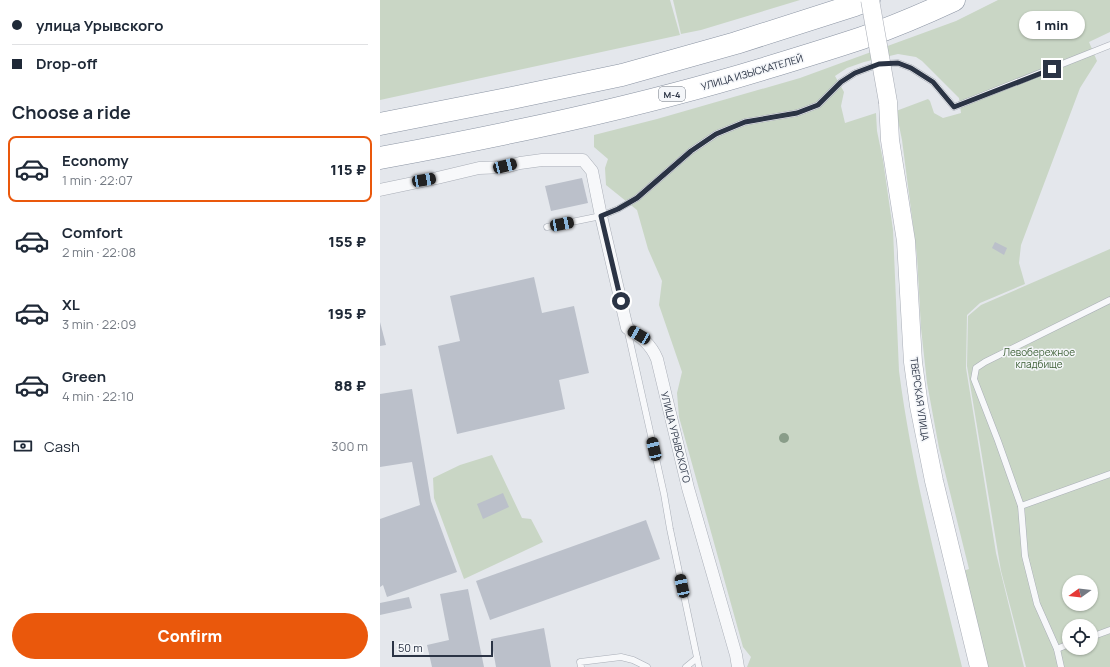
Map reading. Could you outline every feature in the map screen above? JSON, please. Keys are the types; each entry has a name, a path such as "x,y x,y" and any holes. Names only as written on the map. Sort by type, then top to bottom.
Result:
{"highway":[{"path":"380,124 622,75 743,40 869,0"},
{"name":"УЛИЦА ИЗЫСКАТЕЛЕЙ","path":"380,158 548,124 627,106 716,83 862,38 954,0"}],"street":[{"name":"ТВЕРСКАЯ УЛИЦА","path":"869,0 888,102 890,140 906,241 913,362 918,400 934,481 979,667"},
{"path":"380,190 479,168 505,166 542,160 583,160 592,171 627,328"},
{"name":"УЛИЦА УРЫВСКОГО","path":"627,328 639,335 648,344 653,350 657,359 688,488 734,648 738,667"}],"lane":[{"path":"546,227 601,216 618,209 637,198 691,151 716,134 745,122 797,113 818,105 841,82 855,73 879,64 898,63 911,68 933,82 954,107 1110,45"},
{"path":"1061,667 1057,648 1038,604 1024,556 1021,506 998,440 974,379 976,368 985,362 1110,300"},
{"path":"627,328 664,494 699,667"},
{"path":"1021,506 1110,474"},
{"path":"1098,634 1110,630"},
{"path":"1057,648 1062,646"},
{"path":"581,667 580,662 621,657 633,660 647,667"},
{"path":"686,667 698,658"}],"green space":[{"path":"380,0 670,0 680,35 380,100"},
{"path":"673,0 800,0 701,30 681,34"},
{"path":"998,0 1110,0 1110,32 1089,42 1097,61 1080,88 1021,245 1019,263 1025,284 980,303 967,315 966,368 996,553 1024,667 985,667 963,571 969,569 939,448 927,383 921,328 917,256 902,140 896,111 928,99 934,113 943,118 961,113 959,98 922,61 916,57 898,54 864,62 847,68 835,76 844,92 841,106 845,123 876,113 877,131 883,160 893,230 899,371 904,408 926,520 962,667 747,667 751,657 743,647 679,417 677,393 682,372 659,305 662,281 648,249 637,210 606,185 605,168 608,159 594,147 594,135 657,119 800,78 956,21"},
{"name":"Левобережное кладбище","path":"1110,249 1110,667 1026,667 1001,571 967,366 968,316 981,305"},
{"path":"492,455 522,518 531,519 543,542 464,579 434,498 433,478 460,465"}],"building":[{"path":"582,178 588,203 551,211 545,186"},
{"path":"995,242 1007,248 1004,255 992,248"},
{"path":"534,277 542,313 574,306 589,373 559,380 565,409 457,434 438,346 460,341 450,296"},
{"path":"380,322 386,345 380,346"},
{"path":"412,389 431,501 457,572 387,597 383,585 380,587 380,519 420,505 412,462 380,467 380,394"},
{"path":"503,493 509,507 483,519 477,504"},
{"path":"646,520 660,559 490,620 476,581"},
{"path":"468,589 484,667 432,667 427,645 449,640 440,594"},
{"path":"409,597 412,608 380,615 380,603"},
{"path":"544,628 551,667 496,667 491,639"}],"route":[{"path":"621,301 601,216 618,209 637,198 691,151 716,134 745,122 797,113 818,105 841,82 855,73 879,64 898,63 911,68 933,82 954,107 1052,69"}]}
